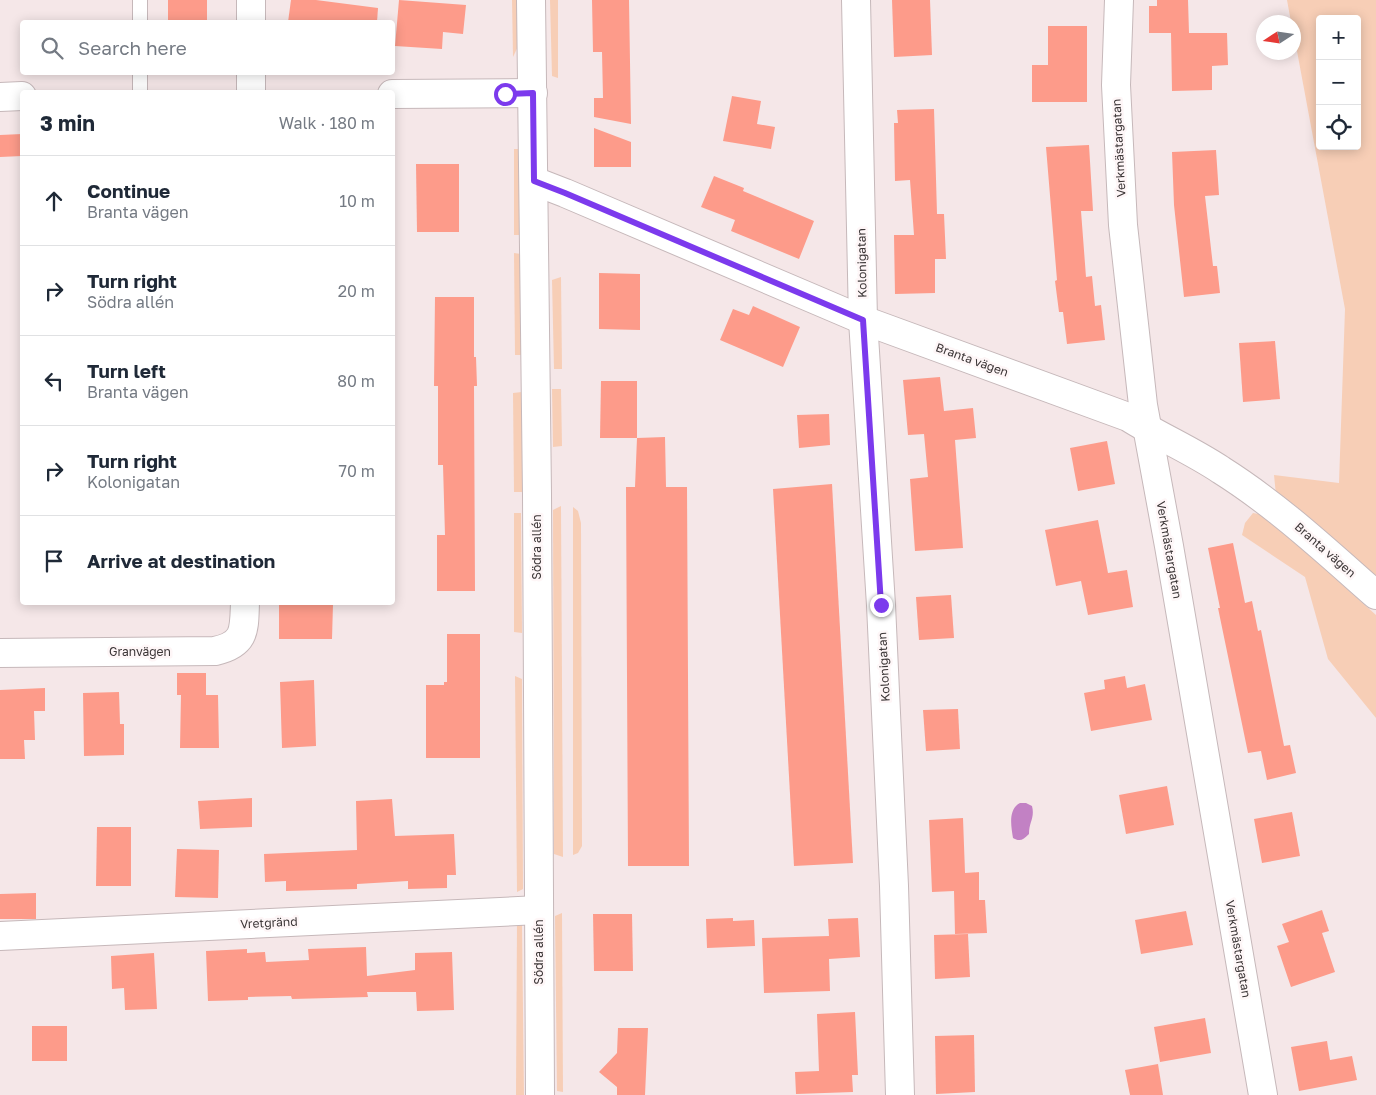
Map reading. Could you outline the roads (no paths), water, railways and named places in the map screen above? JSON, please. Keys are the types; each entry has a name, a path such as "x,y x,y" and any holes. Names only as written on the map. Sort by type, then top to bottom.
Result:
{"street":[{"path":"251,0 251,20"},
{"name":"Södra allén","path":"531,0 537,485 540,1095"},
{"name":"Kolonigatan","path":"856,0 863,320 882,625 894,876 900,1095"},
{"name":"Verkmästargatan","path":"1119,0 1116,85 1123,225 1143,405 1263,1095"},
{"path":"251,75 251,90"},
{"path":"395,94 533,93"},
{"path":"0,97 20,96"},
{"name":"Branta vägen","path":"534,181 863,320 1128,417 1220,469 1276,508 1376,596"},
{"name":"Granvägen","path":"0,653 215,651 228,648 238,641 244,629 245,605"},
{"name":"Vretgränd","path":"0,936 538,910"}],"lane":[{"path":"140,0 140,20"},
{"path":"140,75 140,90"}]}
